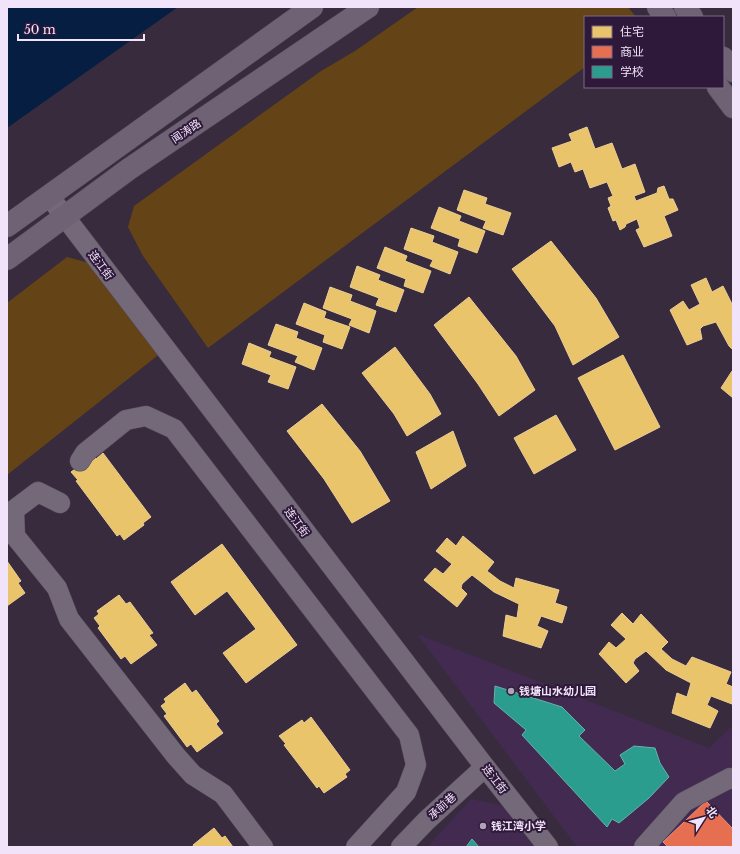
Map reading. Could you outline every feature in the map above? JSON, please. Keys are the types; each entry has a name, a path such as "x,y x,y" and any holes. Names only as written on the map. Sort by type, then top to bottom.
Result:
{"main road":[{"path":"7,226 312,7"},
{"name":"闻涛路","path":"7,259 129,169 368,7"},
{"path":"658,7 664,16"},
{"path":"685,7 691,16"},
{"path":"724,59 733,71"},
{"path":"719,88 733,107"}],"street":[{"name":"连江街","path":"49,196 485,767 548,847"},
{"path":"80,461 85,453 126,420 146,416 174,429 409,735 416,765 406,792 356,847"},
{"path":"60,503 38,492 14,510 15,536 57,588 69,619 176,756 193,775 223,794 263,847"},
{"name":"承前巷","path":"401,847 426,821 485,767"},
{"path":"644,847 684,802 730,778 733,779"}],"shaded area":[{"path":"418,7 628,7 635,16 584,16 584,68 208,348 143,256 128,227 134,206 321,71 355,51"},
{"path":"67,257 93,264 162,352 7,475 7,303"},
{"name":"钱塘山水幼儿园","path":"417,634 709,748 733,725 733,847 577,847"},
{"name":"钱江湾小学","path":"471,799 501,805 536,847 427,847"}],"water":[{"path":"7,7 178,7 7,128"}],"building: 住宅":[{"path":"587,127 595,149 612,143 622,169 635,164 645,192 634,196 636,201 657,193 658,188 664,186 669,199 673,199 678,210 664,216 672,236 644,247 636,230 640,228 637,219 626,224 625,227 620,230 616,220 613,221 608,208 611,206 608,198 613,196 607,182 590,188 583,169 575,172 571,162 559,167 552,148 572,141 569,134"},
{"path":"464,190 487,198 485,204 511,213 503,235 483,228 486,221 457,210"},
{"path":"439,207 461,216 459,221 485,231 477,253 458,246 460,239 431,228"},
{"path":"411,228 434,236 432,242 458,252 450,274 430,266 433,260 404,249"},
{"path":"551,241 596,298 619,337 573,365 555,326 512,269"},
{"path":"385,247 407,256 405,261 431,271 423,293 404,286 406,279 377,268"},
{"path":"357,266 380,275 378,280 404,290 396,312 376,305 379,298 350,287"},
{"path":"706,278 712,292 723,286 733,306 733,324 731,325 733,328 733,350 729,346 716,322 703,326 700,329 702,339 687,345 670,310 683,301 689,310 700,304 691,285"},
{"path":"330,287 352,295 350,301 376,311 369,333 349,325 352,319 323,308"},
{"path":"469,297 516,356 535,390 499,416 478,384 434,325"},
{"path":"304,303 326,312 324,318 350,327 342,349 323,342 325,335 296,324"},
{"path":"276,324 298,332 296,338 322,348 314,370 295,362 298,356 268,345"},
{"path":"249,343 271,352 269,357 296,367 288,389 268,382 271,375 242,364"},
{"path":"395,347 430,394 441,414 407,436 394,414 362,373"},
{"path":"623,355 660,427 615,450 578,378"},
{"path":"732,371 733,372 733,398 721,388"},
{"path":"322,404 360,451 390,501 352,523 324,479 287,431"},
{"path":"556,415 576,450 534,474 514,438"},
{"path":"453,431 466,466 431,489 416,452"},
{"path":"103,453 151,517 143,523 144,525 124,540 120,534 117,536 71,472 93,456 96,459"},
{"path":"463,536 494,562 487,571 500,581 514,588 516,578 559,590 555,603 567,607 562,623 541,616 537,626 548,631 541,648 503,636 506,615 517,618 519,604 494,592 472,575 462,584 461,588 467,594 457,607 424,580 435,568 443,574 452,564 436,551 447,538 456,546"},
{"path":"222,544 297,645 246,683 223,653 256,629 227,591 195,615 171,582"},
{"path":"7,561 21,581 18,583 25,593 7,606"},
{"path":"119,595 126,604 130,602 153,633 149,635 157,645 131,664 125,656 121,659 98,628 100,626 94,618 99,614 97,611"},
{"path":"622,613 633,624 641,614 668,642 661,649 672,659 686,666 692,657 731,672 726,684 733,687 732,704 711,696 707,705 718,711 710,728 672,713 677,693 687,697 691,683 666,670 646,651 635,659 633,663 639,671 626,683 599,654 609,642 616,648 626,639 611,625"},
{"path":"185,683 192,693 196,690 219,721 216,724 223,733 197,752 191,744 187,747 164,716 167,714 161,706 166,702 164,699"},
{"path":"311,717 350,770 345,774 347,777 324,793 319,786 317,788 284,745 286,744 279,736 302,720 304,723"},
{"path":"214,828 222,838 225,836 233,847 194,847 193,845"}],"building: 商业":[{"path":"706,801 733,829 733,847 668,847 663,842"}],"building: 学校":[{"path":"495,686 562,707 585,730 579,736 615,771 625,764 620,755 634,746 655,748 660,763 669,777 649,798 619,823 612,819 607,827 522,735 526,730 494,703"},
{"path":"472,839 479,847 466,847"}],"place":[{"name":"钱塘山水幼儿园","path":"511,691"},
{"name":"钱江湾小学","path":"483,826"}]}
